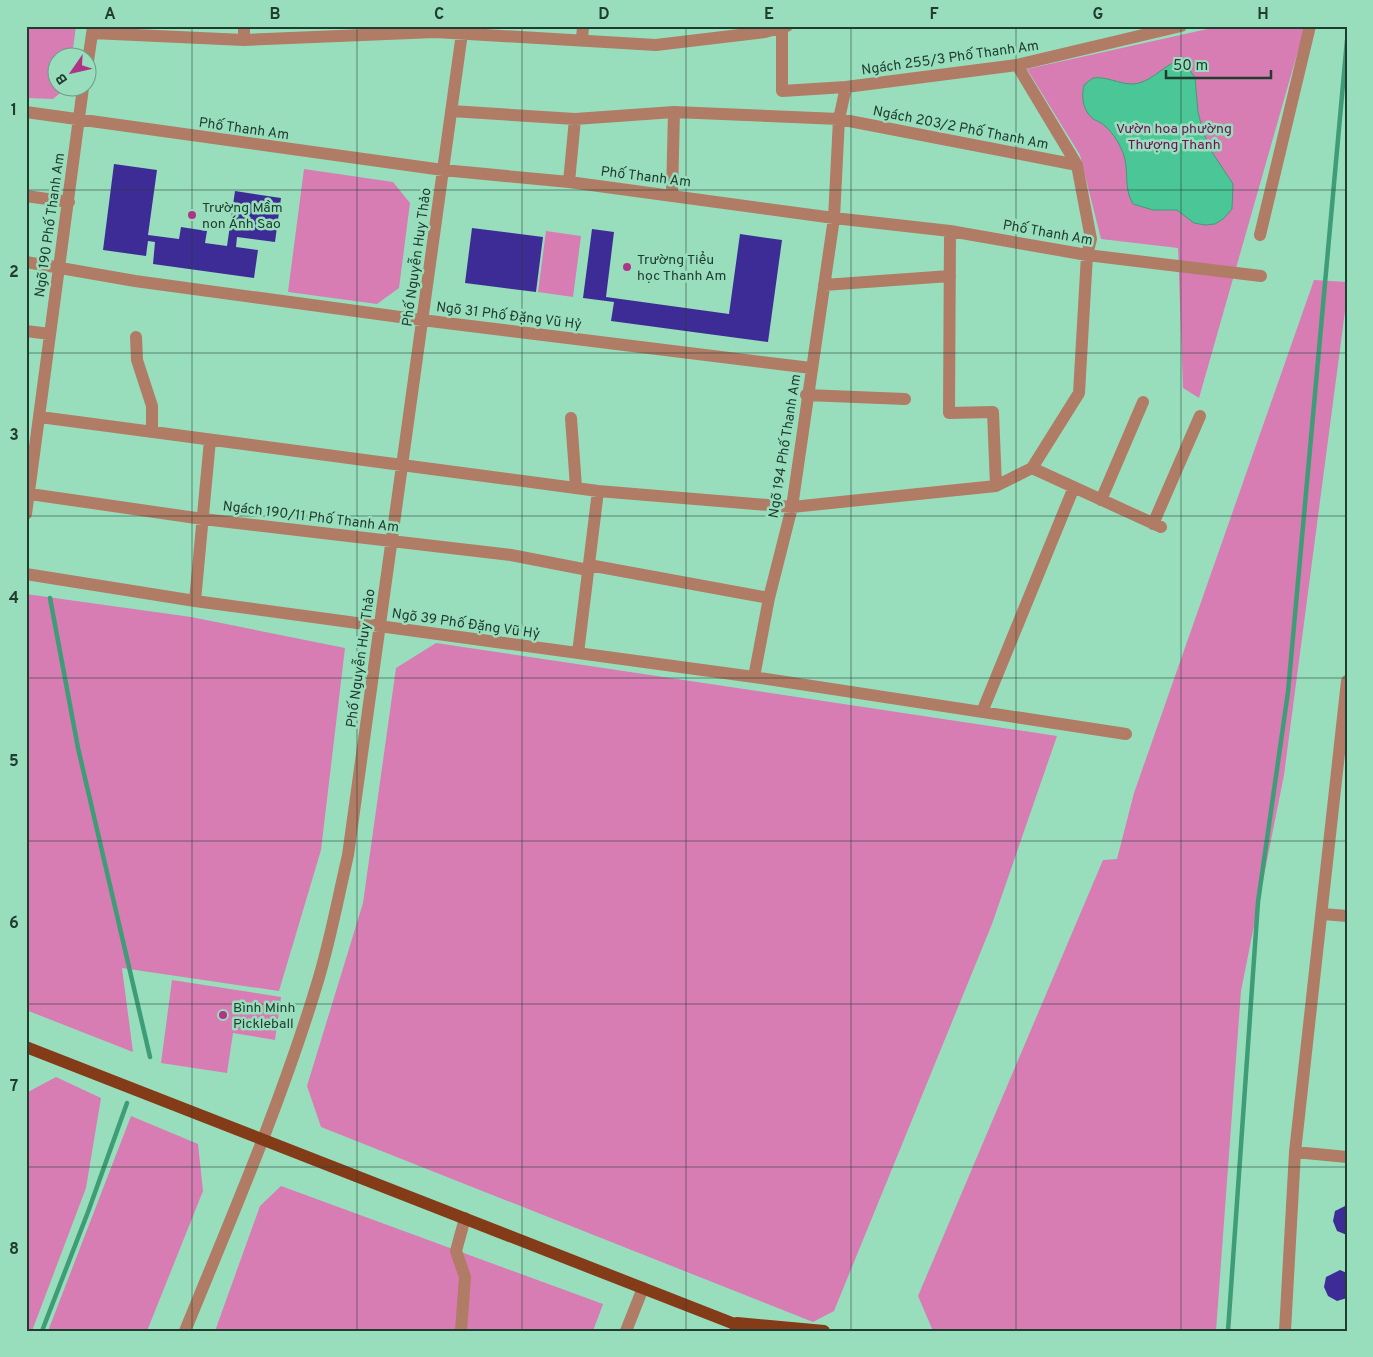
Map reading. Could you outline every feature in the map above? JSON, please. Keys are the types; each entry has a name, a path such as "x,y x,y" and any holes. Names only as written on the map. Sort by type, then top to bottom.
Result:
{"main road":[{"path":"26,1047 732,1322 746,1331"},
{"path":"732,1322 824,1331"}],"street":[{"path":"244,26 244,40"},
{"path":"582,40 583,26"},
{"path":"710,38 719,26"},
{"name":"Ngách 255/3 Phố Thanh Am","path":"784,27 782,90 846,87 1017,65 1182,26"},
{"path":"1260,235 1310,26"},
{"path":"90,48 93,30 170,32 244,40 462,33 656,45 784,27"},
{"name":"Phố Nguyễn Huy Thảo","path":"184,1331 263,1139 309,1011 330,938 348,855 462,33"},
{"path":"40,417 598,491 792,507 996,486 1032,468 1079,392 1087,255 1091,239 1077,165 1017,65"},
{"name":"Ngõ 194 Phố Thanh Am","path":"754,677 770,598 792,507 806,395 834,218 840,119 846,87"},
{"name":"Ngõ 190 Phố Thanh Am","path":"26,514 81,98"},
{"name":"Ngách 203/2 Phố Thanh Am","path":"451,111 575,119 674,112 840,119 1077,165"},
{"name":"Phố Thanh Am","path":"26,112 443,170 672,194 834,218 950,230 1087,255 1261,276"},
{"path":"672,194 674,112"},
{"path":"569,182 575,119"},
{"path":"26,196 69,202"},
{"path":"950,230 950,413 993,412 996,486"},
{"name":"Ngõ 31 Phố Đặng Vũ Hỷ","path":"26,262 135,280 422,320 811,368"},
{"path":"824,286 950,276"},
{"path":"26,331 50,334"},
{"path":"136,337 137,360 152,406 152,432"},
{"path":"806,395 905,399"},
{"path":"1101,500 1142,402"},
{"path":"1032,468 1157,526 1200,416"},
{"path":"571,418 576,487"},
{"path":"195,601 210,440"},
{"path":"982,712 1074,487"},
{"path":"578,653 598,491"},
{"name":"Ngách 190/11 Phố Thanh Am","path":"30,494 203,519 511,555 770,598"},
{"name":"Ngõ 39 Phố Đặng Vũ Hỷ","path":"26,574 195,601 754,677 1126,734"},
{"path":"1284,1331 1295,1152 1344,726 1347,681"},
{"path":"1323,914 1347,916"},
{"path":"1295,1152 1347,1157"},
{"path":"461,1331 465,1277 456,1251 465,1218"},
{"path":"626,1331 643,1288"}],"green space":[{"path":"26,26 76,26 73,48 48,48 48,98 54,98 53,99 26,98"},
{"name":"Vườn hoa phường Thượng Thanh","path":"1221,26 1305,26 1199,398 1183,388 1178,248 1101,239 1080,155 1027,69"},
{"path":"304,169 393,182 410,203 399,288 377,304 288,292"},
{"path":"546,231 581,236 573,297 538,292"},
{"path":"1314,280 1347,282 1347,296 1284,775 1241,991 1216,1331 933,1331 918,1296 1103,860 1117,859 1134,793"},
{"path":"26,594 191,617 345,648 321,850 279,991 122,968 133,1052 26,1010"},
{"path":"436,643 1057,736 992,924 834,1311 813,1322 321,1127 307,1086 363,903 396,668"},
{"name":"Bình Minh Pickleball","path":"172,980 281,997 275,1040 233,1033 227,1073 161,1063"},
{"path":"56,1077 101,1098 86,1188 32,1331 26,1331 26,1093"},
{"path":"131,1116 198,1144 203,1191 147,1331 48,1331"},
{"path":"281,1186 603,1304 593,1331 215,1331 260,1206"}],"shaded area":[{"path":"1177,61 1185,63 1195,78 1198,112 1203,132 1212,152 1233,184 1232,209 1223,219 1215,224 1194,223 1177,210 1153,210 1133,204 1128,190 1126,162 1121,148 1110,131 1091,117 1085,109 1084,85 1093,78 1103,78 1127,84 1138,83 1150,78"}],"building":[{"path":"114,164 157,170 148,235 179,239 181,227 207,231 205,243 227,246 235,191 281,198 275,242 237,237 236,247 258,250 254,278 153,264 155,242 148,241 146,256 103,250"},
{"path":"472,228 543,237 536,292 465,283"},
{"path":"592,229 614,232 606,297 729,314 740,234 782,240 768,342 611,321 614,302 583,298"},
{"path":"1347,1205 1347,1235 1337,1231 1333,1221 1335,1211"},
{"path":"1340,1270 1347,1273 1347,1298 1337,1301 1328,1296 1324,1287 1326,1277"}],"waterway":[{"path":"1228,1331 1258,902 1288,692 1347,40"},
{"path":"50,598 78,748 150,1057"},
{"path":"42,1331 88,1212 127,1103"}],"place":[{"name":"Trường Mầm non Ánh Sao","path":"192,215"},
{"name":"Trường Tiểu học Thanh Am","path":"627,267"},
{"name":"Bình Minh Pickleball","path":"223,1015"}]}
